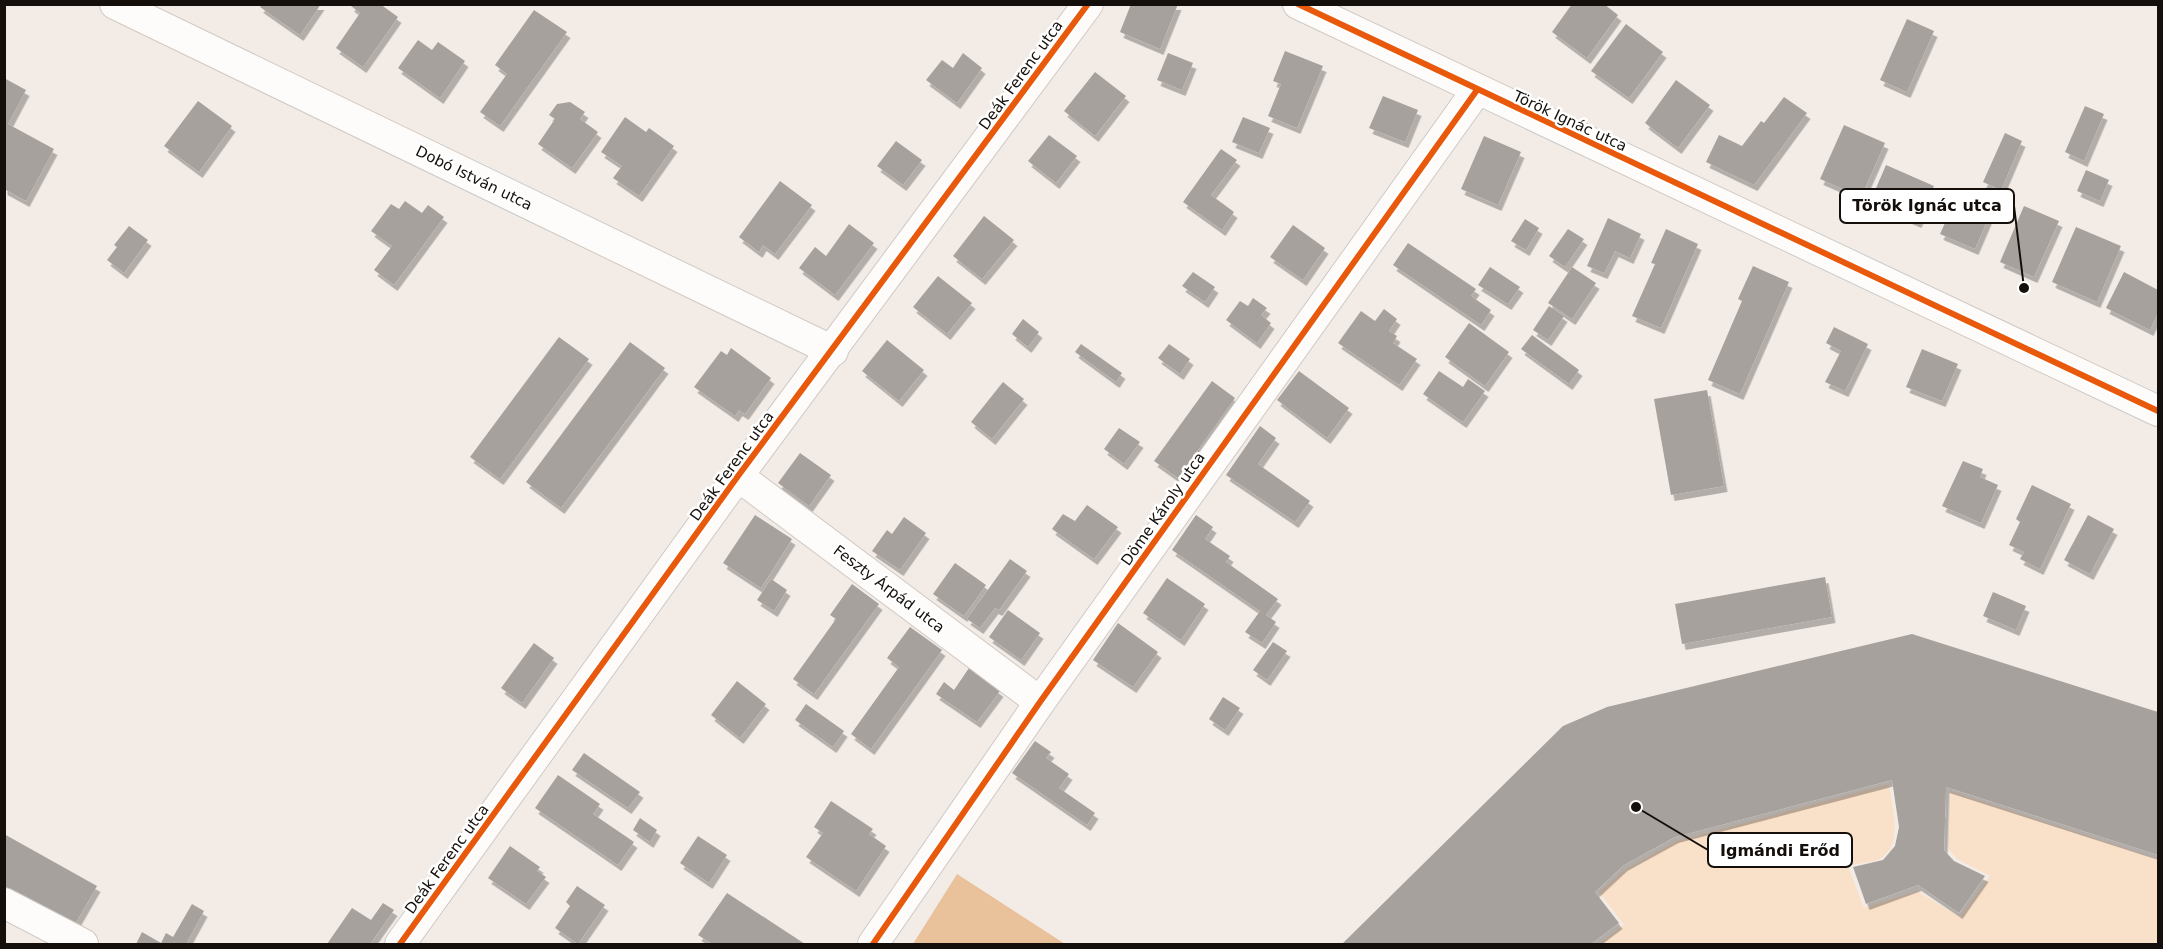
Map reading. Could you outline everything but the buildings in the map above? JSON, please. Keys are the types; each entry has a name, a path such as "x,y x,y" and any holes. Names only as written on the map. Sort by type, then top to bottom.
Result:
{"street":[{"name":"Dobó István utca","path":"115,4 833,351"},
{"name":"Deák Ferenc utca","path":"400,945 738,476 833,351 1088,4"},
{"name":"Török Ignác utca","path":"1298,4 2158,411"},
{"name":"Döme Károly utca","path":"873,945 1040,702 1477,90"},
{"name":"Feszty Árpád utca","path":"738,476 1040,702"},
{"path":"4,903 83,945"}],"shaded area":[{"path":"1889,784 1895,824 1888,852 1874,861 1848,866 1864,908 1917,891 1960,917 1990,876 1957,859 1948,848 1950,791 2158,859 2158,944 1598,944 1624,925 1599,892 1626,869 1677,841"},
{"path":"957,874 1065,944 913,944"}],"cycle path":[{"path":"400,944 738,476 1088,4"},
{"path":"1298,4 2158,411"},
{"path":"873,944 1040,702 1477,90"}],"place":[{"name":"Török Ignác utca","path":"2024,288"},
{"name":"Igmándi Erőd","path":"1636,807"}]}
